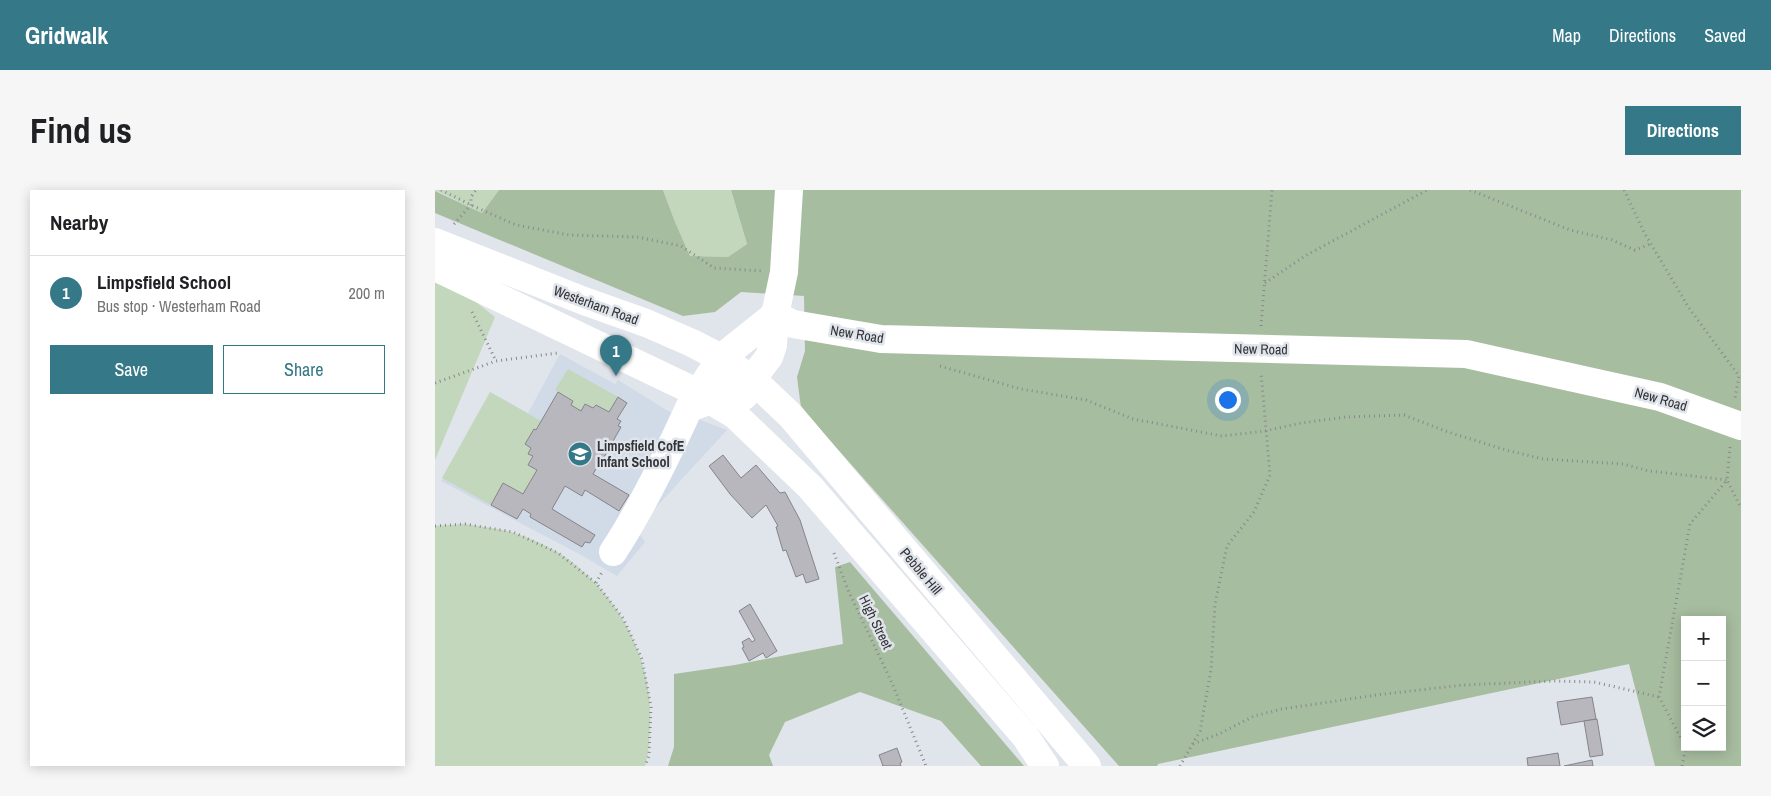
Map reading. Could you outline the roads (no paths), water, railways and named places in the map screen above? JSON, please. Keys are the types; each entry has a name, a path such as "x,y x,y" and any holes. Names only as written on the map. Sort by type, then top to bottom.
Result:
{"main road":[{"path":"716,404 737,369 769,357 773,345 775,315 784,272 789,190"},
{"path":"436,251 716,404 816,494 1025,736 1045,766"},
{"name":"Westerham Road","path":"436,251 584,301 670,333 737,369"},
{"path":"716,404 737,369 775,315"},
{"name":"New Road","path":"775,315 793,324 881,339 1466,354 1660,398 1736,424"},
{"name":"Pebble Hill","path":"737,369 791,416 1087,766"},
{"path":"613,552 623,537 674,441 689,408 716,404"}],"place":[{"name":"Limpsfield School","path":"616,376"},
{"name":"Limpsfield CofE Infant School","path":"580,454"}]}
